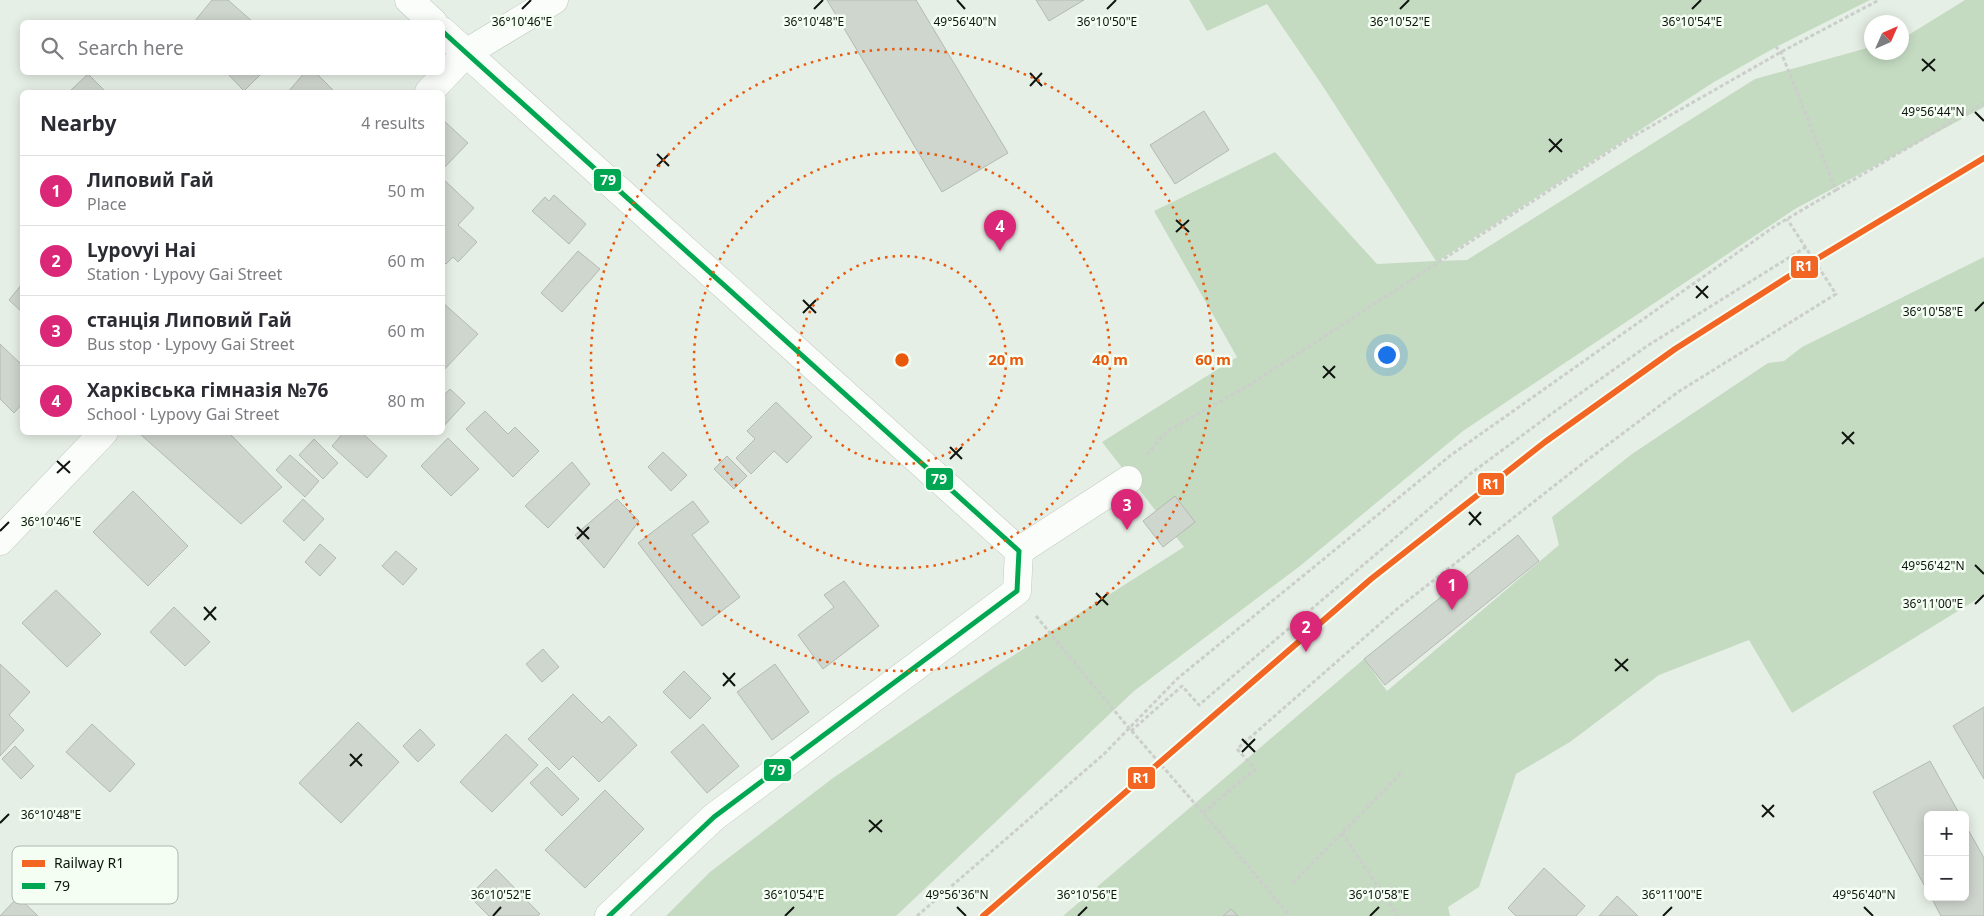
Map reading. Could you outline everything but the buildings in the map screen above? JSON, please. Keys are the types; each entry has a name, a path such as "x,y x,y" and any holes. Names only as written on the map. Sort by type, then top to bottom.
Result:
{"street":[{"path":"409,0 432,20"},
{"path":"431,90 466,53 554,0"},
{"path":"445,34 1019,550"},
{"path":"0,541 101,435"},
{"path":"1019,550 1128,480"},
{"path":"609,916 714,817 1017,591 1019,550"}],"path":[{"path":"1128,480 1166,432 1251,384 1627,140 1781,52 1879,0"},
{"path":"1776,47 1781,52 1836,190"},
{"path":"917,916 1104,754 1178,678 1451,455 1787,219 1984,103"},
{"path":"1203,813 1255,768 1237,749 1397,609 1508,520 1678,392 1836,294 1787,219"},
{"path":"1131,730 1182,686 1199,705 1463,480 1647,346 1806,247"},
{"path":"1017,591 1060,647 1289,916"},
{"path":"1293,883 1403,770"},
{"path":"1342,833 1398,916"}],"green space":[{"path":"1189,0 1870,0 1776,47 1714,82 1438,261 1467,260 1755,79 1864,49 1864,60 1909,60 1909,35 1965,0 1984,0 1984,107 1795,209 1463,431 1300,566 1134,691 896,916 666,916 710,872 833,778 992,669 1184,547 1102,442 1237,357 1154,211 1275,152 1377,264 1436,261 1267,4 1207,31"},
{"path":"1984,257 1984,595 1792,713 1749,640 1659,675 1570,742 1516,774 1479,887 1448,907 1450,916 1063,916 1364,659 1387,691 1559,545 1552,517 1632,454 1768,363 1784,361 1802,347"}],"rail line":[{"name":"R1","path":"983,916 1371,579 1545,442 1675,349 1810,263 1984,158"}],"transit line":[{"name":"79","path":"445,34 1019,551 1017,591 714,817 609,916"}],"place":[{"name":"Харківська гімназія №76","path":"1000,251"},
{"name":"станція Липовий Гай","path":"1127,530"},
{"name":"Липовий Гай","path":"1452,610"},
{"name":"Lypovyi Hai","path":"1306,652"}]}
